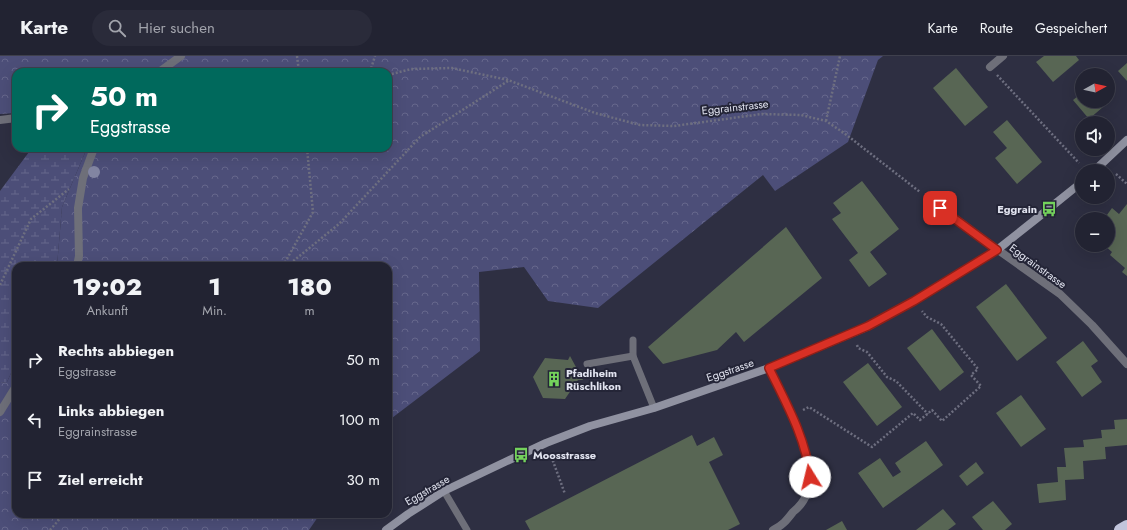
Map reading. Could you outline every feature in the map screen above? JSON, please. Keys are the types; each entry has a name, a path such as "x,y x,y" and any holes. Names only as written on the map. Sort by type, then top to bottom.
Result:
{"highway":[{"path":"1120,530 1127,526"}],"main road":[{"path":"1101,164 1127,140"},
{"name":"Eggstrasse","path":"386,530 444,491 546,443 590,426 654,408 769,368 868,326 914,301 997,250 1075,188"}],"street":[{"path":"164,68 181,56"},
{"path":"990,67 1003,56"},
{"path":"0,120 12,118"},
{"path":"78,262 78,208 83,178 93,152"},
{"name":"Eggrainstrasse","path":"929,199 997,250 1060,294 1092,325 1127,364"},
{"path":"769,368 802,440 809,464 810,477 806,496 782,526 773,530"},
{"path":"0,412 12,392"}],"lane":[{"path":"634,340 633,356 654,408"},
{"path":"587,364 633,356"},
{"path":"444,491 466,530"}],"path":[{"path":"297,56 298,68"},
{"path":"371,68 375,56"},
{"path":"826,121 840,56"},
{"path":"990,67 1079,163"},
{"name":"Eggrainstrasse","path":"392,74 411,69 452,68 508,80 595,113 640,125 674,126 762,114 801,115 826,121 844,133 929,199"},
{"path":"292,262 339,224 420,137 508,80"},
{"path":"285,262 313,212 307,152"},
{"path":"1116,174 1127,184"},
{"path":"0,284 30,220 83,178"},
{"path":"791,415 809,406 872,447 913,413 920,420 932,410 942,421 980,386 971,375 978,369 941,324 927,317 922,311"},
{"path":"857,345 858,348 867,352 887,377 896,381 928,414"},
{"path":"546,443 565,494"},
{"path":"50,530 60,518"}],"green space":[{"path":"0,56 883,56 878,60 848,142 775,191 763,175 598,308 548,301 524,267 479,272 480,351 392,418 392,262 57,262 62,207 85,152 392,152 392,68 12,68 12,113 0,114"},
{"path":"29,152 85,152 62,207 57,262 12,262 12,371 7,382 0,383 0,191"},
{"path":"12,371 12,518 317,518 309,530 0,530 0,383 7,382"}],"building":[{"path":"1044,56 1076,56 1079,60 1053,82 1036,62"},
{"path":"1127,63 1127,81 1118,71"},
{"path":"956,68 988,107 965,126 933,88"},
{"path":"1080,108 1102,108 1092,116 1086,116"},
{"path":"1007,120 1042,162 1017,184 995,158 1007,148 993,132"},
{"path":"862,181 899,229 870,252 887,274 869,287 849,260 858,253 832,219 841,213 833,203"},
{"path":"1127,204 1127,276 1122,272 1125,268 1110,255 1112,252 1115,252 1115,212 1109,212 1112,208 1119,214"},
{"path":"786,227 822,278 744,342 736,332 717,350 663,364 648,347"},
{"path":"1006,284 1047,338 1017,361 976,307"},
{"path":"932,329 964,372 940,391 907,348"},
{"path":"1083,341 1098,361 1091,366 1102,382 1082,397 1056,362"},
{"name":"Pfadiheim Rüschlikon","path":"570,356 583,380 578,380 565,399 543,398 533,377 545,358 568,360"},
{"path":"868,363 902,407 877,426 843,382"},
{"path":"1021,395 1046,429 1021,447 996,413"},
{"path":"1127,419 1127,445 1105,447 1106,459 1083,461 1084,479 1065,480 1066,500 1039,503 1037,484 1058,482 1057,467 1066,467 1064,448 1084,447 1083,440 1102,438 1101,430 1115,429 1114,420"},
{"path":"692,435 697,446 714,437 723,455 709,462 740,524 728,530 530,530 525,521"},
{"path":"926,441 943,465 883,508 858,473 880,458 893,477 901,472 895,463"},
{"path":"976,462 984,473 967,486 959,476"},
{"path":"993,501 1012,524 1005,530 983,530 972,517"},
{"path":"943,509 956,524 948,530 916,530"},
{"path":"842,521 847,530 826,530"}],"place":[{"name":"Eggrain","path":"1049,209"},
{"name":"Pfadiheim Rüschlikon","path":"554,379"},
{"name":"Moosstrasse","path":"521,455"}],"route":[{"path":"810,477 809,464 802,440 769,368 868,326 914,301 997,250 940,208"}]}
